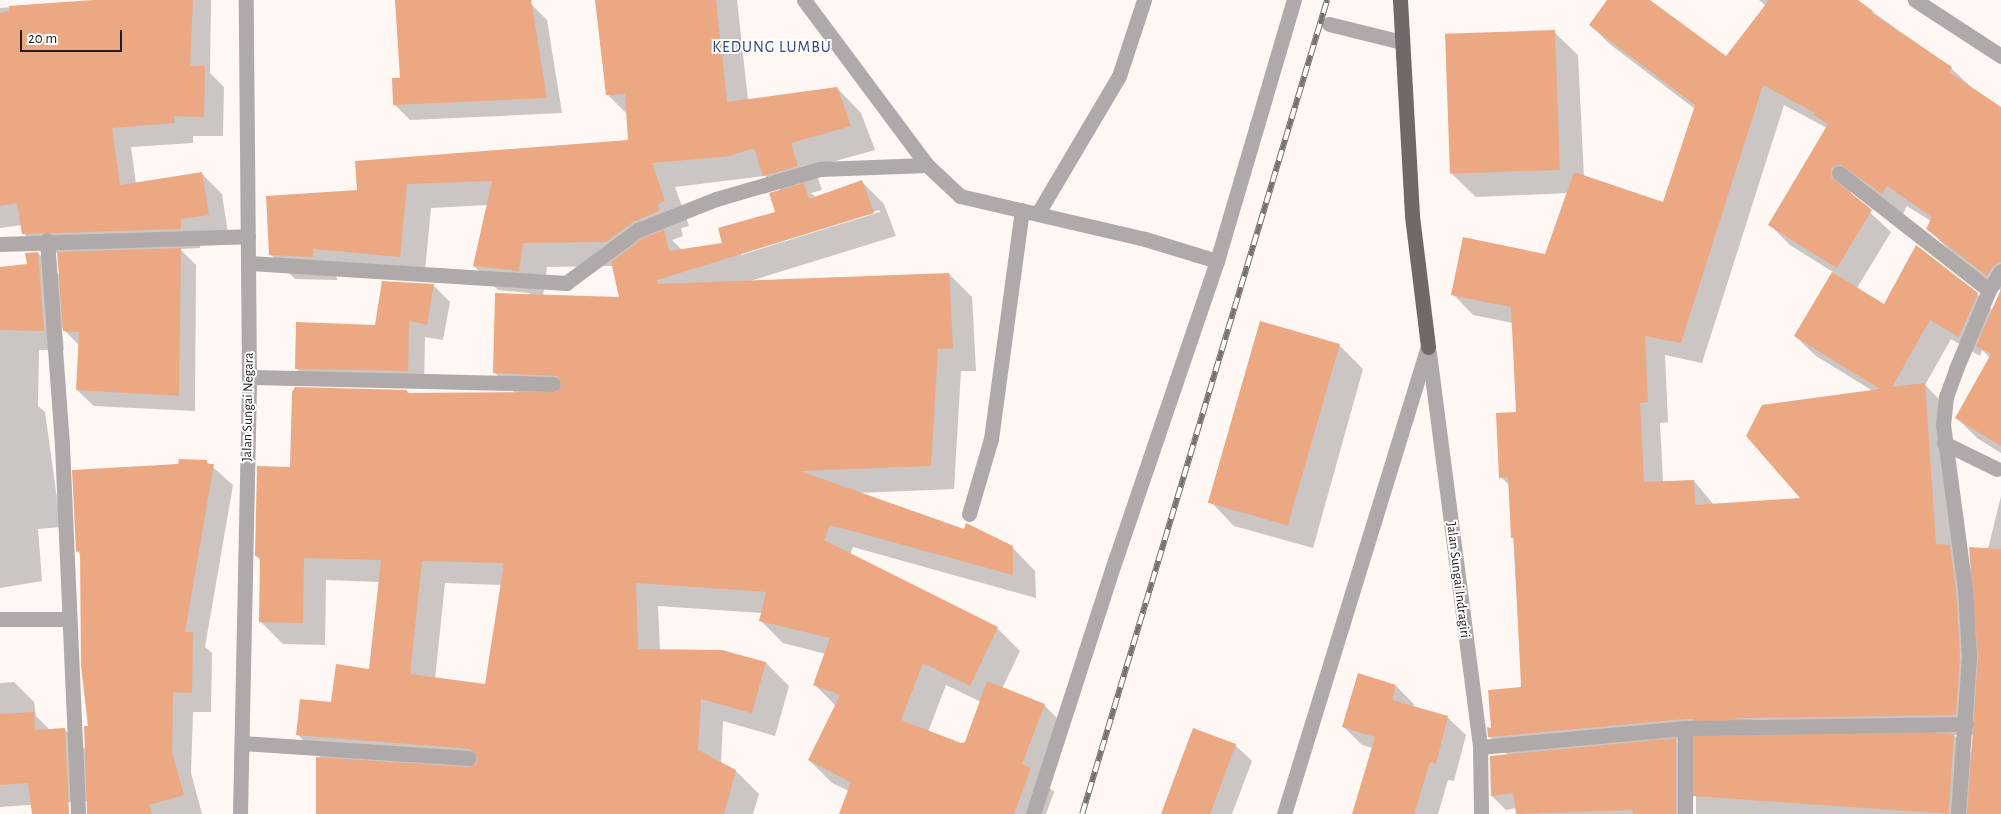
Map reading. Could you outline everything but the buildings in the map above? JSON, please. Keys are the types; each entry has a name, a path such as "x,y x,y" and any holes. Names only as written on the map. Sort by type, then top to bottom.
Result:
{"main road":[{"path":"1400,0 1412,216 1428,347"}],"street":[{"name":"Jalan Sungai Negara","path":"240,814 249,377 246,0"},
{"path":"804,0 927,165 960,196 1145,239 1217,261"},
{"path":"1038,213 1119,76 1144,0"},
{"path":"1033,814 1116,557 1217,261 1294,0"},
{"path":"1915,0 2001,56"},
{"path":"1329,24 1402,42"},
{"path":"248,263 566,283 638,230 725,196 820,169 927,165"},
{"path":"1839,173 1989,290"},
{"path":"969,514 991,439 1022,210"},
{"path":"0,244 47,240 248,236"},
{"path":"47,240 62,445 68,619 78,814"},
{"path":"1958,814 1966,724 1969,656 1965,597 1944,443 1946,398 1989,290 2001,271"},
{"path":"1284,814 1428,347"},
{"name":"Jalan Sungai Indragiri","path":"1428,347 1480,748 1481,814"},
{"path":"249,377 553,384"},
{"path":"1944,443 1997,469"},
{"path":"0,620 68,619"},
{"path":"1480,748 1685,728 1966,724"},
{"path":"1685,728 1685,814"},
{"path":"242,744 469,758"}],"railway":[{"path":"1082,814 1327,0"}],"district":[{"name":"KEDUNG LUMBU","path":"772,47"}]}
